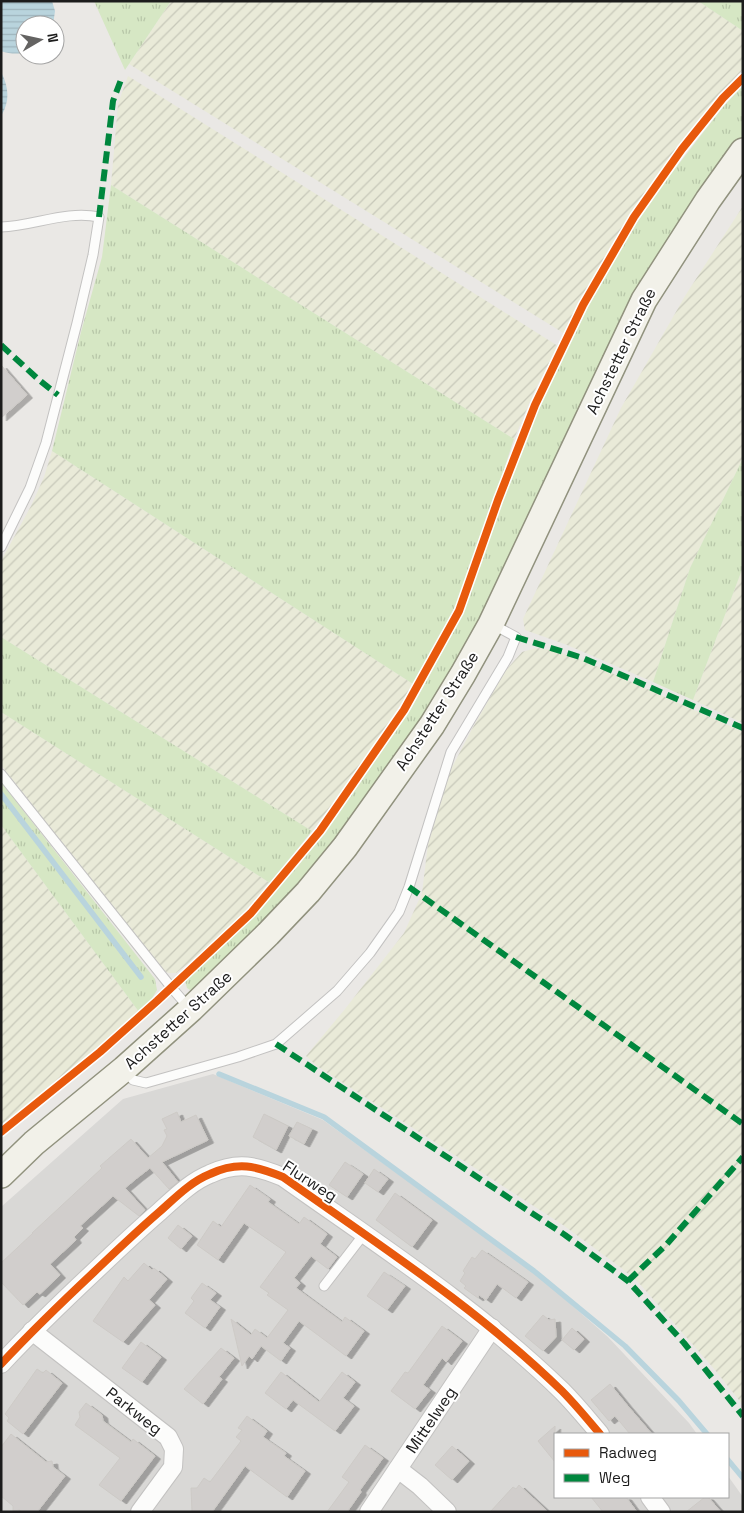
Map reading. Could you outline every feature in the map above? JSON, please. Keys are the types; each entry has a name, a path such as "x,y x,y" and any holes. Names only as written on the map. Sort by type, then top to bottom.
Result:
{"main road":[{"name":"Achstetter Straße","path":"1,1175 34,1143 124,1069 191,1010 308,892 345,847 432,725 463,674 491,624 644,300 708,200 743,151"}],"street":[{"name":"Flurweg","path":"1,1364 32,1331 143,1225 191,1185 210,1173 230,1167 246,1166 265,1169 283,1177 429,1280 492,1328 564,1393 599,1433"},
{"name":"Mittelweg","path":"369,1512 492,1328"},
{"name":"Parkweg","path":"32,1331 168,1437 174,1449 173,1467 140,1512"},
{"path":"398,1469 420,1486 447,1512"},
{"path":"651,1498 661,1512"}],"lane":[{"path":"1,227 69,216 89,215 100,217 80,313 46,443 30,488 1,547"},
{"path":"124,1069 133,1080 146,1083 238,1057 276,1044 338,991 370,953 399,912 409,887 451,752 508,657 516,637 491,624"},
{"path":"1,774 191,1010"},
{"path":"324,1286 364,1234"}],"shaded area":[{"path":"213,1074 323,1120 534,1272 608,1337 696,1433 554,1433 554,1498 729,1498 729,1477 743,1497 743,1512 1,1512 1,1207 123,1099"}],"green space":[{"path":"94,1 171,1 125,70"},
{"path":"171,1 698,1 743,31 743,69 656,178 611,245 565,334 129,64"},
{"path":"698,1 743,1 743,31"},
{"path":"128,76 558,346 534,392 514,439 111,185 118,104"},
{"path":"743,85 743,138 729,158 458,660 409,741 322,858 278,907 197,987 190,990 187,988 185,981 256,913 298,866 353,793 411,709 458,623 541,403 592,299 636,224 664,183 723,107"},
{"path":"111,185 514,439 480,541 457,602 413,684 52,451 81,332 102,257"},
{"path":"743,206 743,458 690,568 653,682 567,645 525,630 523,619 621,408 685,296"},
{"path":"52,451 413,684 379,739 312,831 1,637 1,561 31,506 44,477"},
{"path":"743,458 743,567 693,700 653,682 690,568"},
{"path":"743,567 743,723 693,700"},
{"path":"1,637 312,831 270,883 1,712"},
{"path":"536,648 552,650 585,661 743,732 743,1405 638,1282 620,1267 563,1225 317,1066 306,1056 404,933 422,893 428,844 449,773 505,671 522,652"},
{"path":"1,712 270,883 242,914 200,954 176,973 168,973 161,969 1,765"},
{"path":"1,782 155,979 157,990 150,1002 139,1012 1,825"},
{"path":"1,825 139,1012 93,1053 1,1125"}],"water":[{"path":"1,1 52,1 54,15 15,15 15,54 1,51"},
{"path":"1,72 6,83 7,100 1,116"}],"building":[{"path":"1,365 27,395 1,418"},
{"path":"177,1112 181,1122 196,1115 208,1140 162,1162 178,1182 169,1189 150,1168 125,1188 145,1210 139,1216 113,1196 80,1226 83,1228 74,1237 76,1240 50,1264 60,1275 40,1294 37,1292 23,1305 1,1282 1,1263 102,1168 100,1166 131,1139 148,1158 162,1146 167,1136 164,1130 167,1129 162,1119"},
{"path":"264,1114 288,1126 276,1150 253,1137"},
{"path":"297,1122 312,1129 304,1144 289,1136"},
{"path":"345,1162 363,1174 347,1197 329,1185"},
{"path":"374,1169 388,1179 378,1192 365,1183"},
{"path":"250,1185 270,1199 268,1202 299,1224 304,1217 327,1234 320,1244 337,1257 328,1269 311,1256 294,1278 300,1283 296,1288 342,1322 345,1317 364,1331 346,1356 299,1321 283,1343 290,1348 281,1361 261,1346 252,1359 249,1356 242,1366 231,1319 251,1335 255,1329 267,1338 288,1310 267,1295 269,1293 260,1287 286,1252 244,1223 218,1260 197,1245 213,1221 221,1227"},
{"path":"395,1193 432,1220 412,1247 376,1220"},
{"path":"178,1225 192,1236 181,1249 168,1238"},
{"path":"482,1250 528,1282 516,1298 497,1284 486,1300 479,1295 478,1298 464,1288 466,1286 460,1281 465,1273 463,1271 472,1257 475,1259"},
{"path":"144,1263 152,1270 154,1268 167,1279 149,1300 155,1305 123,1342 93,1321 124,1277 128,1281"},
{"path":"384,1272 405,1286 387,1310 367,1296"},
{"path":"202,1283 216,1293 210,1300 220,1307 205,1328 185,1313 194,1301 191,1298"},
{"path":"543,1315 549,1320 555,1319 556,1337 543,1351 525,1336"},
{"path":"442,1326 462,1341 446,1362 442,1358 423,1385 430,1390 415,1409 391,1391 405,1372 408,1373"},
{"path":"572,1328 584,1339 574,1350 562,1340"},
{"path":"141,1342 161,1357 142,1382 122,1368"},
{"path":"221,1348 234,1358 219,1377 222,1379 203,1404 184,1389"},
{"path":"37,1369 43,1373 46,1370 62,1383 23,1434 7,1421 9,1418 5,1414"},
{"path":"281,1372 319,1402 342,1372 355,1382 343,1398 354,1406 335,1431 293,1400 286,1409 265,1393"},
{"path":"610,1384 651,1433 629,1433 615,1416 609,1421 591,1400"},
{"path":"86,1403 102,1415 103,1421 131,1442 133,1439 155,1456 121,1501 99,1485 120,1458 75,1425 80,1417 79,1412"},
{"path":"247,1416 267,1431 263,1437 286,1453 284,1456 305,1471 287,1497 245,1466 212,1512 192,1512 191,1488 197,1488 204,1478 210,1482 241,1441 236,1437 242,1430 238,1428"},
{"path":"555,1426 554,1461 538,1441"},
{"path":"11,1434 46,1462 52,1461 53,1467 65,1476 37,1512 13,1511 13,1506 1,1496 1,1447"},
{"path":"365,1445 383,1458 347,1512 327,1512 349,1482 342,1477"},
{"path":"452,1446 469,1461 452,1480 435,1465"},
{"path":"519,1485 548,1512 490,1512 513,1487 516,1489"},
{"path":"592,1498 627,1498 637,1512 603,1512"},
{"path":"704,1498 709,1498 721,1512 686,1512"}],"waterway":[{"path":"1,794 141,977"},
{"path":"219,1074 324,1117 534,1271 625,1346 679,1401 706,1433"},
{"path":"729,1461 743,1478"}],"marked path":[{"path":"99,217 113,101 122,77"},
{"path":"1,345 58,395"},
{"path":"516,637 583,658 743,728"},
{"path":"409,887 743,1124"},
{"path":"276,1044 565,1235 628,1281 684,1343 743,1416"},
{"path":"628,1281 667,1244 743,1157"}],"cycle path":[{"path":"1,1132 100,1052 251,913 320,831 404,710 459,611 498,500 535,405 583,305 634,217 682,149 723,98 743,78"},
{"path":"1,1364 70,1295 182,1191 203,1177 220,1170 229,1167 247,1166 283,1177 462,1305 530,1361 562,1391 599,1433"}]}
